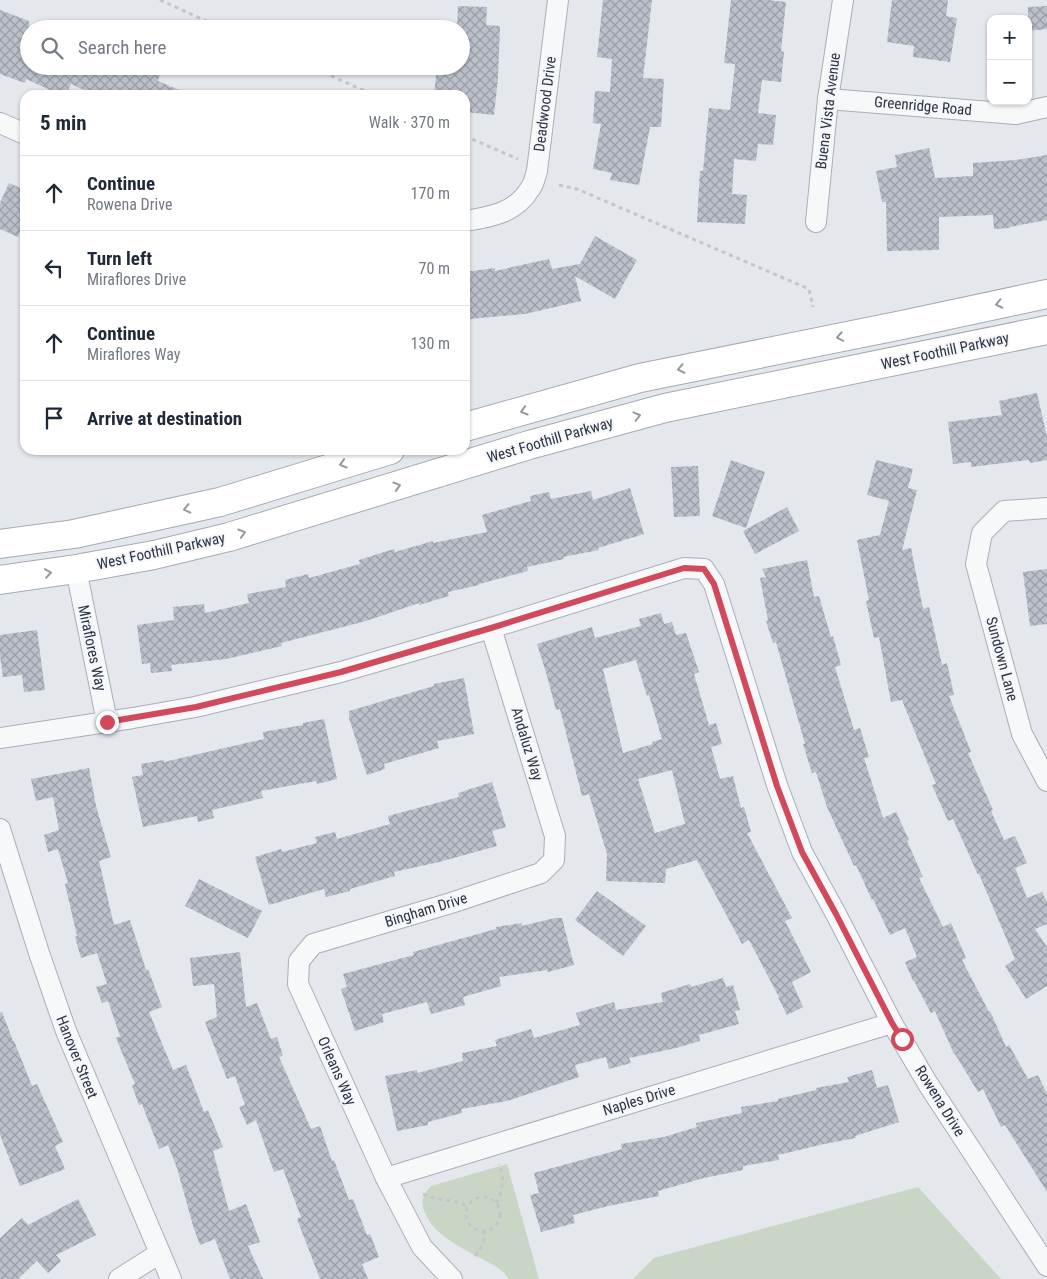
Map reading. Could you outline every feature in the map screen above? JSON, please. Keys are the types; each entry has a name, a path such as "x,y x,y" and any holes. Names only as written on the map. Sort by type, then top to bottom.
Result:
{"main road":[{"path":"470,427 640,378 1047,294"},
{"name":"West Foothill Parkway","path":"0,580 76,570 154,555 229,537 529,445 665,408 1047,330"},
{"path":"0,544 74,534 220,502 374,455"}],"street":[{"name":"Deadwood Drive","path":"470,220 493,216 518,204 531,188 537,171 558,0"},
{"name":"Buena Vista Avenue","path":"816,222 828,99 843,0"},
{"name":"Greenridge Road","path":"828,99 1016,114 1047,107"},
{"path":"0,123 20,132"},
{"name":"Sundown Lane","path":"1047,508 1004,511 982,533 976,564 1022,734 1047,781"},
{"name":"Rowena Drive","path":"491,628 684,568 704,569 714,584 777,786 802,852 892,1023 928,1084 1047,1266"},
{"name":"Miraflores Way","path":"76,570 107,722"},
{"path":"0,738 196,707 341,672 491,628"},
{"name":"Andaluz Way","path":"491,628 555,836 554,860"},
{"name":"Hanover Street","path":"0,828 39,953 66,1031 171,1279"},
{"name":"Bingham Drive","path":"299,961 313,944 451,903 541,873 554,860"},
{"name":"Orleans Way","path":"299,961 298,984 386,1178 422,1247 452,1279"},
{"name":"Naples Drive","path":"386,1178 892,1023"},
{"path":"119,1279 160,1253"}],"path":[{"path":"160,0 204,20"},
{"path":"329,75 363,90"},
{"path":"470,138 519,159"},
{"path":"559,185 577,189 809,290 813,307"},
{"path":"496,1203 501,1192 502,1183 499,1164"},
{"path":"424,1194 430,1198 454,1200 468,1206"},
{"path":"481,1197 492,1199 496,1203 499,1207 500,1218 494,1227 484,1230 476,1229 467,1220 468,1206 476,1199 481,1197"},
{"path":"475,1256 484,1243 484,1230"}],"green space":[{"path":"507,1164 539,1279 509,1279 500,1269 458,1246 440,1233 432,1225 423,1208 424,1196 431,1186"},
{"path":"918,1187 1001,1279 633,1279 654,1258"}],"building":[{"path":"603,0 652,0 643,78 664,79 661,127 650,127 639,185 610,180 612,173 593,169 601,124 593,123 595,91 610,92 612,59 597,57"},
{"path":"731,0 786,2 781,51 784,52 781,82 762,80 758,113 776,115 773,145 758,144 756,161 734,159 732,194 747,195 745,224 697,222 700,171 703,171 709,108 730,110 735,64 724,63"},
{"path":"892,0 948,0 946,16 957,18 950,62 913,57 914,46 887,42"},
{"path":"458,6 487,7 486,25 500,26 498,78 494,115 470,113 470,90 435,90 436,75 470,75 470,20 457,20"},
{"path":"1047,6 1047,29 1032,31 1032,15 1028,15 1028,7"},
{"path":"0,10 26,20 20,20 20,75 160,75 158,81 179,90 84,90 71,84 68,90 50,90 26,79 25,83 0,74"},
{"path":"929,148 935,178 973,176 973,163 1016,160 1047,155 1047,220 1010,228 994,229 993,215 939,217 939,250 887,251 886,202 882,202 876,171 897,167 895,155"},
{"path":"9,183 20,188 20,232 18,237 0,229 0,203"},
{"path":"595,236 637,260 615,299 575,276 581,301 525,314 470,319 470,271 495,268 495,271 549,259 552,269 580,264"},
{"path":"1037,393 1047,437 1047,460 1030,463 1029,460 971,467 971,462 953,464 948,422 1002,415 999,401"},
{"path":"731,460 765,472 746,528 712,516"},
{"path":"876,460 913,469 908,488 917,490 902,550 911,548 923,609 929,607 942,665 947,663 954,695 949,696 971,752 968,753 993,810 991,811 1004,840 1015,836 1027,863 1015,868 1027,898 1042,892 1047,902 1047,924 1035,929 1047,947 1047,986 1026,999 1005,966 1015,959 979,874 953,819 948,821 932,785 936,784 902,700 891,702 879,637 874,638 866,601 869,600 857,540 880,535 889,501 867,495"},
{"path":"698,466 700,516 674,517 671,467"},
{"path":"630,488 644,534 598,548 599,550 527,567 528,571 448,592 449,596 419,605 419,603 366,621 281,643 282,646 226,659 171,665 172,671 151,673 150,663 142,664 137,625 174,620 173,607 204,604 205,613 249,603 247,594 286,587 285,580 308,574 309,578 360,564 359,560 394,549 395,552 433,541 433,543 487,532 482,515 531,501 530,496 549,492 551,499 591,491 593,500"},
{"path":"787,507 799,531 755,554 743,531"},
{"path":"807,560 814,597 819,596 831,637 833,636 841,665 835,667 854,730 860,728 869,757 864,758 883,818 896,812 923,877 919,878 943,927 951,923 966,958 962,960 990,1011 1006,1047 1009,1045 1028,1079 1038,1075 1047,1094 1047,1192 1005,1125 1001,1127 983,1089 978,1092 954,1054 935,1011 931,1013 913,981 905,962 917,957 905,928 890,935 856,865 854,866 827,807 816,772 812,773 776,642 773,643 766,621 768,620 760,578 766,577 762,569"},
{"path":"1047,569 1047,624 1030,626 1023,572"},
{"path":"661,613 664,624 672,622 676,635 686,633 699,672 694,674 709,725 716,723 722,744 711,747 720,779 733,776 741,808 744,807 751,832 747,833 792,918 785,921 811,972 792,982 803,1007 787,1015 749,940 742,944 697,860 666,869 665,883 606,881 607,854 589,794 582,796 560,709 556,710 537,644 592,627 595,638 641,626 639,619","holes":["636,660 662,739 652,742 653,744 623,753 603,669","672,770 685,824 655,833 638,779"]},
{"path":"37,630 45,690 24,692 22,675 3,677 0,635"},
{"path":"464,678 474,734 437,741 439,748 384,764 385,769 367,775 349,718 349,711 434,686 434,684"},
{"path":"324,719 337,779 317,784 316,781 261,791 263,798 212,810 214,818 198,822 197,816 143,827 132,777 143,775 141,764 164,760 164,762 264,739 263,732"},
{"path":"89,768 96,806 111,857 99,861 114,925 130,920 146,970 148,969 162,1007 149,1012 173,1070 186,1065 204,1112 208,1110 223,1147 213,1151 229,1211 246,1204 260,1242 248,1246 263,1279 230,1279 215,1239 200,1245 177,1168 168,1145 159,1149 142,1104 139,1105 132,1086 135,1084 116,1038 120,1036 108,1001 102,1003 96,987 107,984 97,953 81,958 65,884 68,883 58,849 48,852 44,835 59,830 53,797 36,801 31,779"},
{"path":"492,782 506,827 492,831 497,846 394,872 395,876 350,889 350,891 326,897 324,889 269,905 255,857 281,849 282,852 317,843 315,837 335,832 337,839 390,824 388,816 459,797 458,793"},
{"path":"199,879 262,911 248,938 185,906"},
{"path":"597,891 646,926 623,956 575,920"},
{"path":"562,918 574,965 548,972 547,970 499,977 501,986 463,997 465,1005 431,1014 427,1002 382,1014 384,1022 355,1031 341,989 347,987 343,974 414,955 413,952 496,929 496,927 522,923 522,926"},
{"path":"240,952 246,1007 257,1003 271,1039 277,1037 283,1056 279,1057 311,1129 320,1126 332,1161 334,1160 349,1200 353,1199 367,1235 370,1234 379,1257 362,1264 368,1279 320,1279 297,1219 301,1217 283,1169 274,1172 256,1120 247,1125 239,1107 245,1105 235,1076 227,1079 216,1051 205,1022 217,1017 214,984 193,986 190,958"},
{"path":"723,978 726,987 733,985 740,1010 735,1011 739,1024 699,1035 700,1041 629,1058 631,1063 609,1069 606,1057 575,1065 579,1077 507,1101 461,1109 462,1113 428,1122 428,1125 397,1131 385,1076 417,1070 417,1073 463,1061 462,1053 497,1046 495,1040 531,1029 534,1038 580,1025 576,1013 614,1002 616,1010 663,1002 661,993 690,984 691,987"},
{"path":"2,1012 32,1086 37,1084 63,1142 55,1146 65,1169 20,1186 0,1135 0,1013"},
{"path":"872,1070 877,1088 888,1085 899,1122 855,1136 856,1138 778,1155 779,1160 743,1166 743,1170 704,1178 658,1191 659,1196 573,1215 575,1223 541,1232 530,1195 539,1193 534,1173 622,1149 621,1144 664,1137 697,1127 696,1123 742,1113 741,1107 778,1101 778,1099 816,1090 816,1088 849,1082 847,1077"},
{"path":"78,1199 96,1235 56,1255 61,1261 48,1273 37,1261 18,1279 0,1279 0,1238 22,1218 28,1225"}],"route":[{"path":"107,722 196,707 341,672 684,568 704,569 714,584 777,786 802,852 902,1039"}]}
